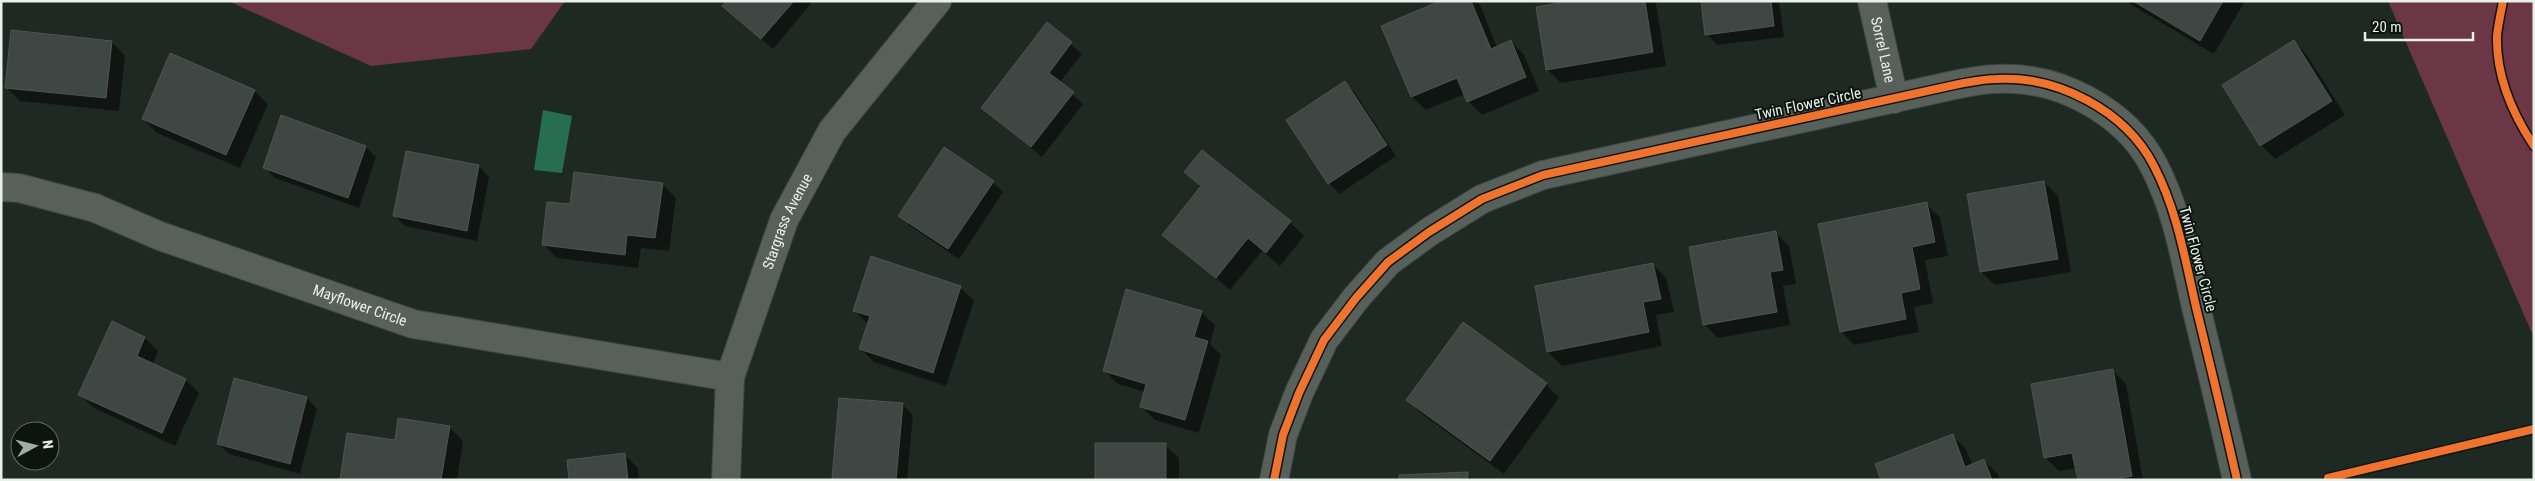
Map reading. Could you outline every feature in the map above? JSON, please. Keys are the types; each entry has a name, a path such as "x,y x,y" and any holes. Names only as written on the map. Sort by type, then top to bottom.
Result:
{"street":[{"name":"Stargrass Avenue","path":"726,480 730,377 784,220 832,131 937,1"},
{"name":"Sorrel Lane","path":"1872,1 1894,99"},
{"name":"Twin Flower Circle","path":"1274,480 1282,435 1298,393 1324,340 1356,298 1388,262 1429,232 1482,199 1543,175 1959,84 1997,78 2034,81 2069,91 2103,110 2132,135 2154,165 2176,219 2237,480"},
{"name":"Mayflower Circle","path":"1,187 19,188 95,208 160,236 413,324 730,377"}],"shaded area":[{"path":"228,1 565,1 531,49 371,66"},
{"path":"2388,1 2534,1 2534,338"},
{"path":"543,110 572,116 562,173 534,170"}],"building":[{"path":"726,1 794,1 761,39 722,6"},
{"path":"1440,1 1471,1 1491,49 1511,40 1526,77 1467,102 1457,78 1411,97 1381,26"},
{"path":"1570,1 1645,1 1653,52 1546,70 1536,7"},
{"path":"1701,1 1771,1 1774,26 1705,35"},
{"path":"2133,1 2223,1 2200,41"},
{"path":"1047,22 1072,42 1049,73 1074,92 1031,147 981,108"},
{"path":"11,30 112,41 106,98 5,88"},
{"path":"2294,40 2332,101 2260,146 2222,85"},
{"path":"170,53 255,90 226,155 142,119"},
{"path":"1345,81 1387,145 1328,184 1286,120"},
{"path":"281,115 366,146 348,198 263,168"},
{"path":"944,147 994,181 948,249 898,216"},
{"path":"1202,150 1291,221 1266,253 1248,238 1216,278 1162,235 1201,186 1184,172"},
{"path":"406,151 479,165 467,231 393,216"},
{"path":"574,172 663,183 655,238 627,235 625,255 542,245 547,202 570,204"},
{"path":"2044,181 2058,259 1980,272 1967,194"},
{"path":"1927,202 1935,242 1912,247 1920,289 1901,293 1906,319 1840,332 1818,224"},
{"path":"1776,231 1783,270 1770,272 1777,312 1703,325 1689,247"},
{"path":"871,256 961,286 933,373 859,349 870,316 853,311"},
{"path":"1653,263 1661,299 1643,302 1649,332 1547,352 1535,286"},
{"path":"1126,289 1202,311 1194,337 1208,341 1185,420 1140,407 1146,384 1103,371"},
{"path":"112,321 145,337 137,356 186,379 162,433 78,395"},
{"path":"1463,322 1547,383 1490,461 1406,400"},
{"path":"2113,369 2132,476 2110,480 2078,480 2072,453 2044,458 2031,384"},
{"path":"234,378 307,397 290,464 217,444"},
{"path":"839,398 903,403 896,480 832,479"},
{"path":"398,418 450,426 441,480 340,480 347,433 395,440"},
{"path":"1953,434 1965,467 1984,459 1992,480 1881,480 1875,464"},
{"path":"1095,443 1166,443 1166,480 1095,480"},
{"path":"625,453 628,480 569,480 567,460"},
{"path":"1468,472 1468,480 1399,480 1399,475"}],"cycle path":[{"path":"2503,1 2497,36 2499,66 2512,108 2534,146"},
{"path":"1274,480 1283,435 1299,393 1324,340 1356,298 1388,262 1429,232 1482,199 1543,175 1959,84 1996,79 2019,79 2042,83 2065,90 2087,100 2108,113 2142,146 2162,183 2180,235 2237,480"},
{"path":"2328,478 2534,429"}]}
